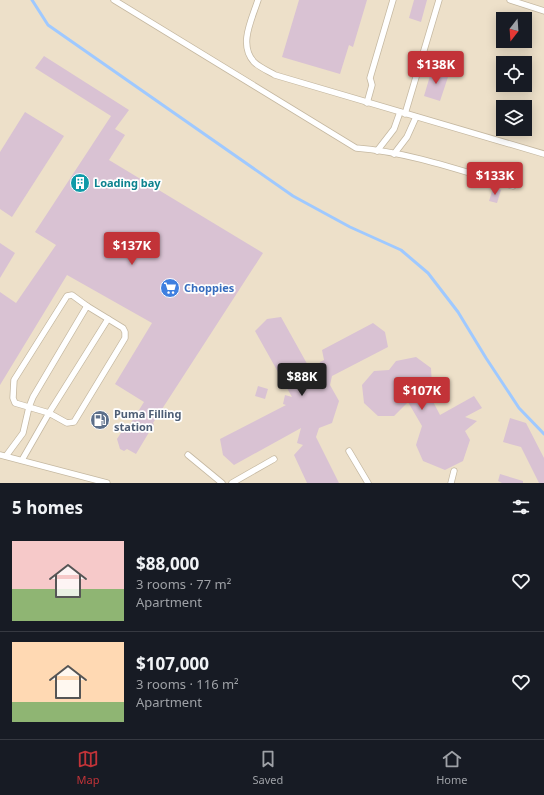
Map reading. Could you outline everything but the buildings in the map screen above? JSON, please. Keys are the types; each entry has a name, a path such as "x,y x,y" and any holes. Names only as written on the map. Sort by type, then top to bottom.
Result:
{"lane":[{"path":"114,0 356,148 423,160 513,186"},
{"path":"258,0 247,34 246,50 254,62 274,75 544,154"},
{"path":"367,102 372,85 370,78 393,0"},
{"path":"377,151 394,129 402,113 439,0"},
{"path":"510,0 544,10"},
{"path":"394,154 407,137 416,117"},
{"path":"72,295 87,306 123,328 125,338 74,422 67,423 50,413 15,403 14,385 16,377 67,296 72,295"},
{"path":"87,306 29,407 23,433 3,456 107,483"},
{"path":"22,460 108,319"},
{"path":"349,451 368,483"},
{"path":"188,455 222,483"},
{"path":"232,483 274,459"},
{"path":"451,483 454,471"}],"waterway":[{"path":"32,0 48,25 293,196 350,227 401,250 428,273 458,312 519,408 544,434"}],"place":[{"name":"Loading bay","path":"80,183"},
{"name":"Choppies","path":"170,288"},
{"name":"Puma Filling station","path":"100,420"}]}
